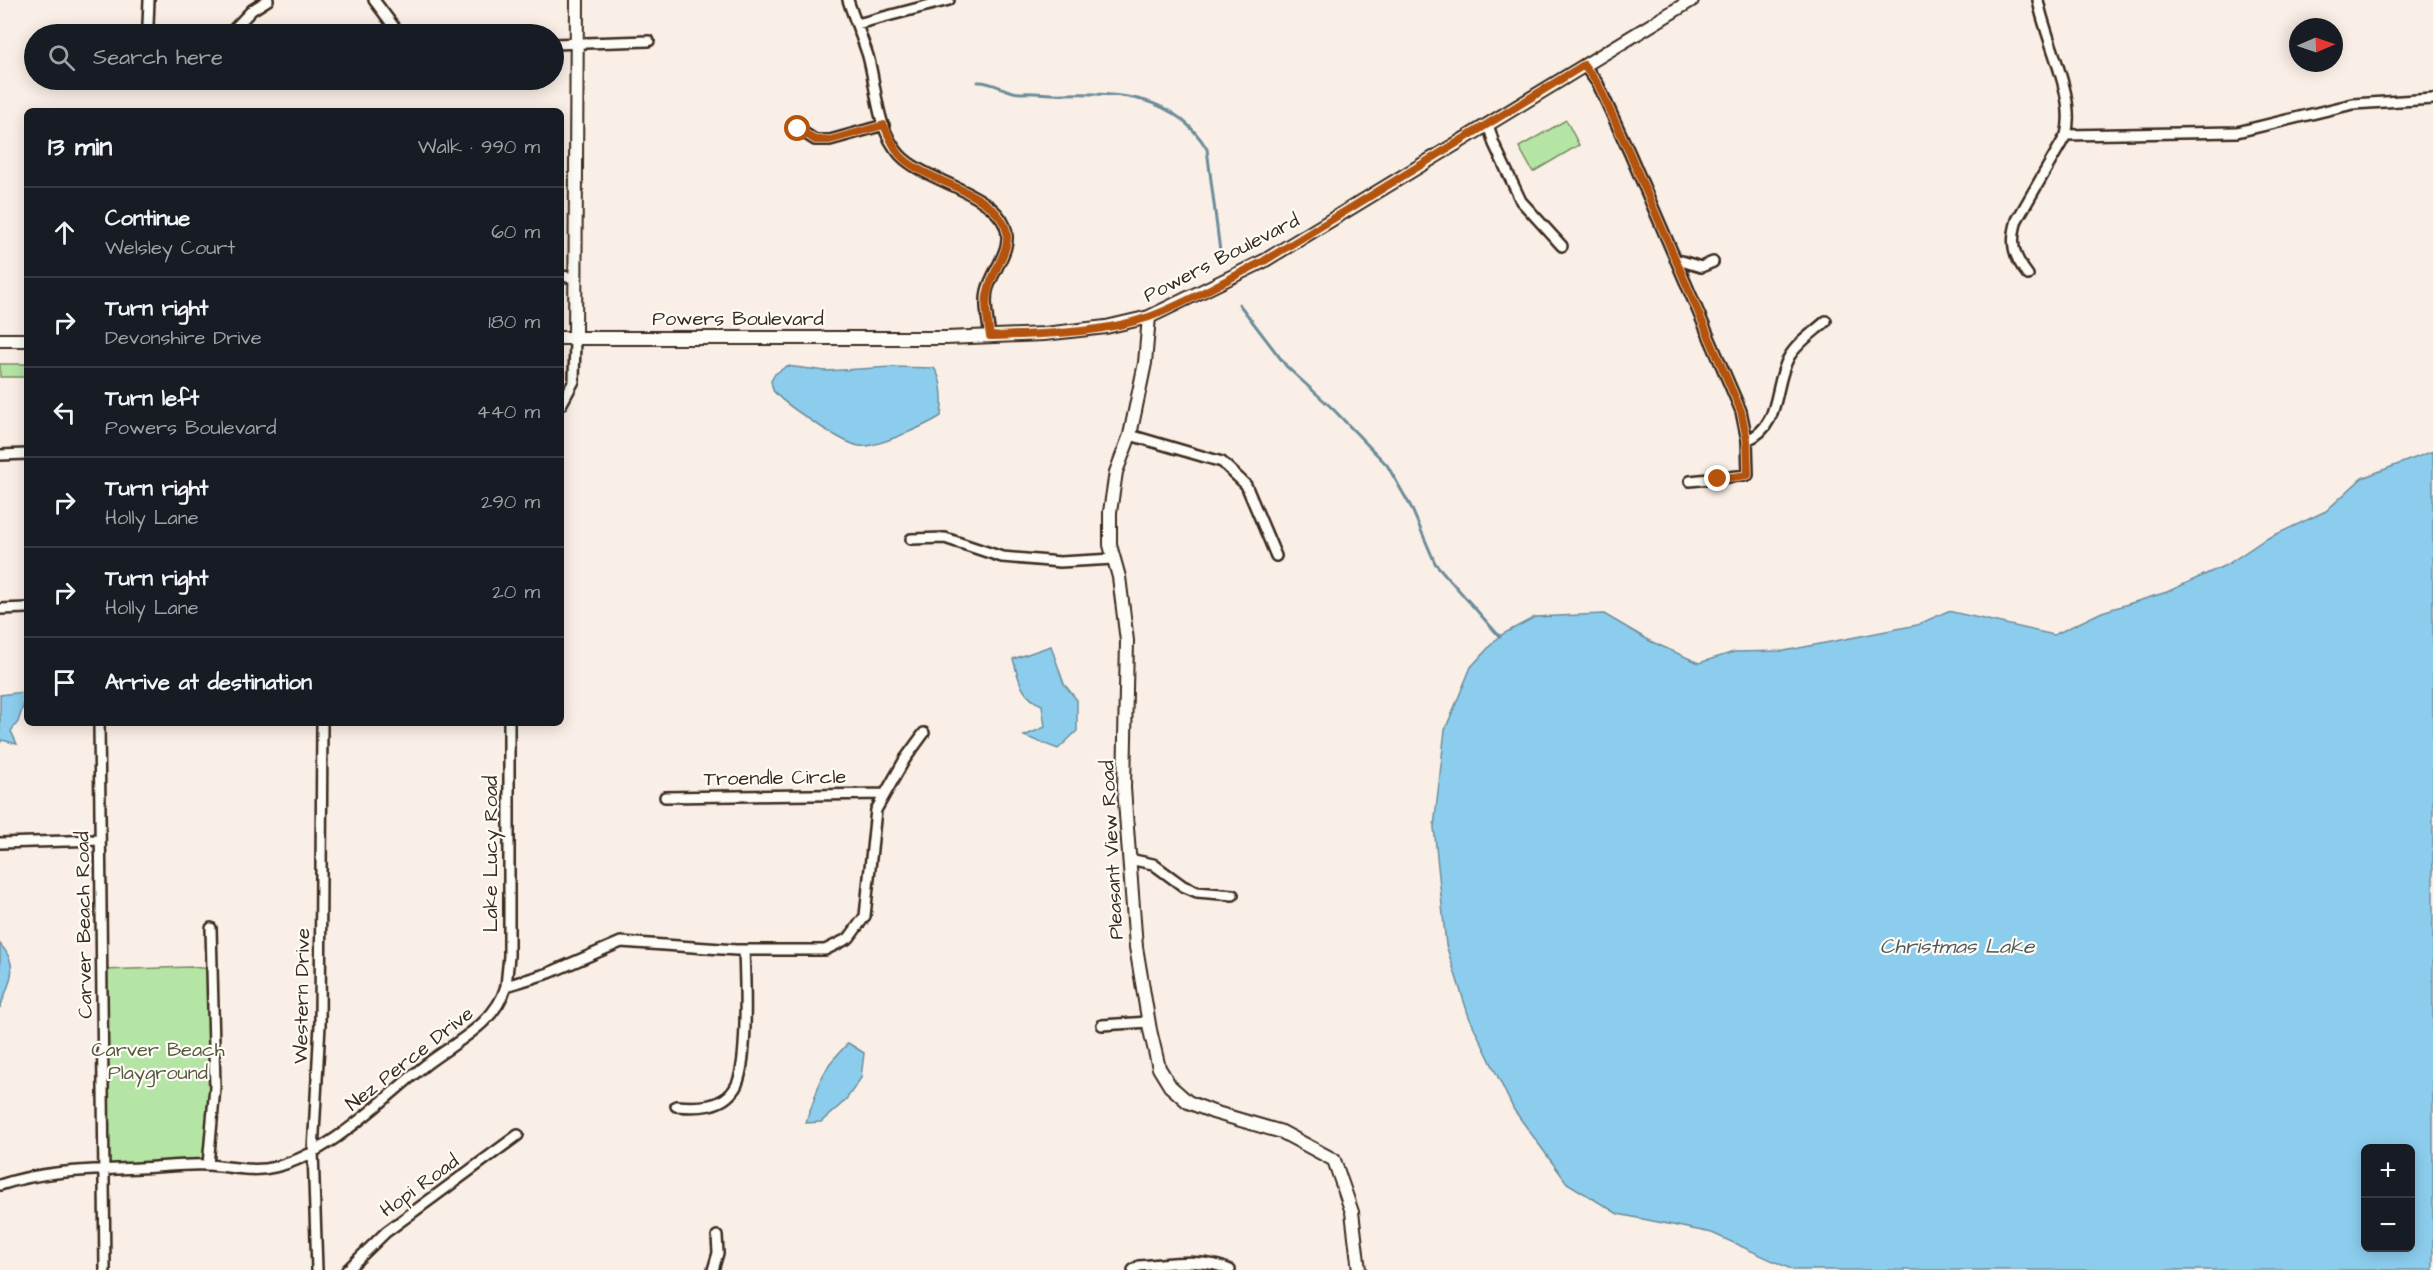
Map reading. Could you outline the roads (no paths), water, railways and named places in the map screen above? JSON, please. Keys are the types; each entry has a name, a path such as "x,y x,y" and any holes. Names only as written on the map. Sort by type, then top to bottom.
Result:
{"street":[{"path":"148,24 149,0"},
{"path":"239,24 252,10 268,0"},
{"path":"374,0 392,24"},
{"path":"564,399 574,381 577,0"},
{"path":"848,0 868,57 884,125 900,155 916,167 962,189 988,208 1005,225 1006,244 987,292 986,312 990,336"},
{"path":"856,24 949,0"},
{"name":"Powers Boulevard","path":"564,338 990,336 1044,334 1106,327 1149,317 1264,261 1692,0"},
{"path":"2028,275 2013,250 2012,234 2017,220 2066,135 2070,121 2065,90 2043,27 2038,0"},
{"path":"564,43 649,41"},
{"path":"1584,65 1598,84 1618,127 1733,389 1747,440 1748,475 1690,481"},
{"path":"2066,135 2237,132 2353,104 2433,99"},
{"path":"1488,124 1494,144 1521,201 1562,246"},
{"path":"798,129 815,140 830,140 884,125"},
{"path":"1675,259 1701,267 1713,262"},
{"path":"564,276 576,278"},
{"name":"Pleasant View Road","path":"1149,317 1145,363 1130,435 1116,472 1110,512 1110,545 1127,642 1124,788 1136,947 1159,1068 1170,1086 1188,1102 1213,1112 1282,1131 1334,1160 1352,1212 1359,1270"},
{"path":"1747,440 1757,436 1771,420 1790,354 1826,321"},
{"path":"0,340 24,340"},
{"path":"1130,435 1222,462 1246,485 1276,556"},
{"path":"0,455 24,454"},
{"path":"911,539 945,538 1002,556 1060,562 1114,559"},
{"path":"0,609 24,608"},
{"name":"Carver Beach Road","path":"99,726 105,1270"},
{"name":"Western Drive","path":"317,1270 313,1151 320,1025 322,726"},
{"name":"Lake Lucy Road","path":"506,986 509,915 509,726"},
{"path":"506,986 549,973 621,942 744,950 825,950 849,938 865,916 876,810 905,759 924,734"},
{"name":"Troendle Circle","path":"665,797 885,794"},
{"path":"0,843 100,840"},
{"path":"1130,860 1153,864 1183,886 1197,892 1233,895"},
{"path":"208,1165 215,1087 211,928"},
{"path":"676,1106 695,1108 708,1106 720,1102 736,1088 740,1078 745,1019 744,950"},
{"name":"Nez Perce Drive","path":"0,1185 20,1178 103,1170 208,1165 251,1171 276,1167 313,1151 355,1123 408,1078 489,1019 502,1001 506,986"},
{"path":"1102,1025 1149,1022"},
{"name":"Hopi Road","path":"347,1270 386,1232 518,1135"},
{"path":"713,1270 718,1253 717,1236"},
{"path":"1133,1270 1139,1266 1183,1263 1221,1265 1230,1270"}],"water":[{"path":"787,366 826,371 892,367 934,368 941,384 941,416 888,440 859,446 827,430 778,396 773,390 771,381 775,374"},
{"name":"Christmas Lake","path":"2433,451 2433,1270 1793,1270 1712,1233 1618,1214 1567,1183 1514,1110 1469,1017 1446,945 1434,827 1445,730 1471,667 1499,636 1535,617 1604,614 1650,641 1699,663 1734,652 1784,651 1917,625 1948,611 2054,635 2102,612 2167,592 2228,564 2264,540 2326,511 2362,478"},
{"path":"1051,646 1064,684 1077,700 1077,731 1058,749 1024,736 1045,727 1042,705 1035,702 1025,692 1013,659"},
{"path":"24,692 24,703 18,722 11,731 17,744 2,740 0,743 0,695"},
{"path":"0,944 12,968 0,1008"},
{"path":"848,1043 864,1053 861,1078 845,1101 821,1122 806,1123 821,1079 830,1063"}],"waterway":[{"path":"978,82 990,83 1016,93 1125,96 1144,100 1179,117 1194,131 1207,149 1221,259"},
{"path":"1239,304 1287,367 1332,408 1387,465 1411,507 1435,563 1500,637"}],"park label":[{"name":"Carver Beach Playground","path":"158,1060"}]}
